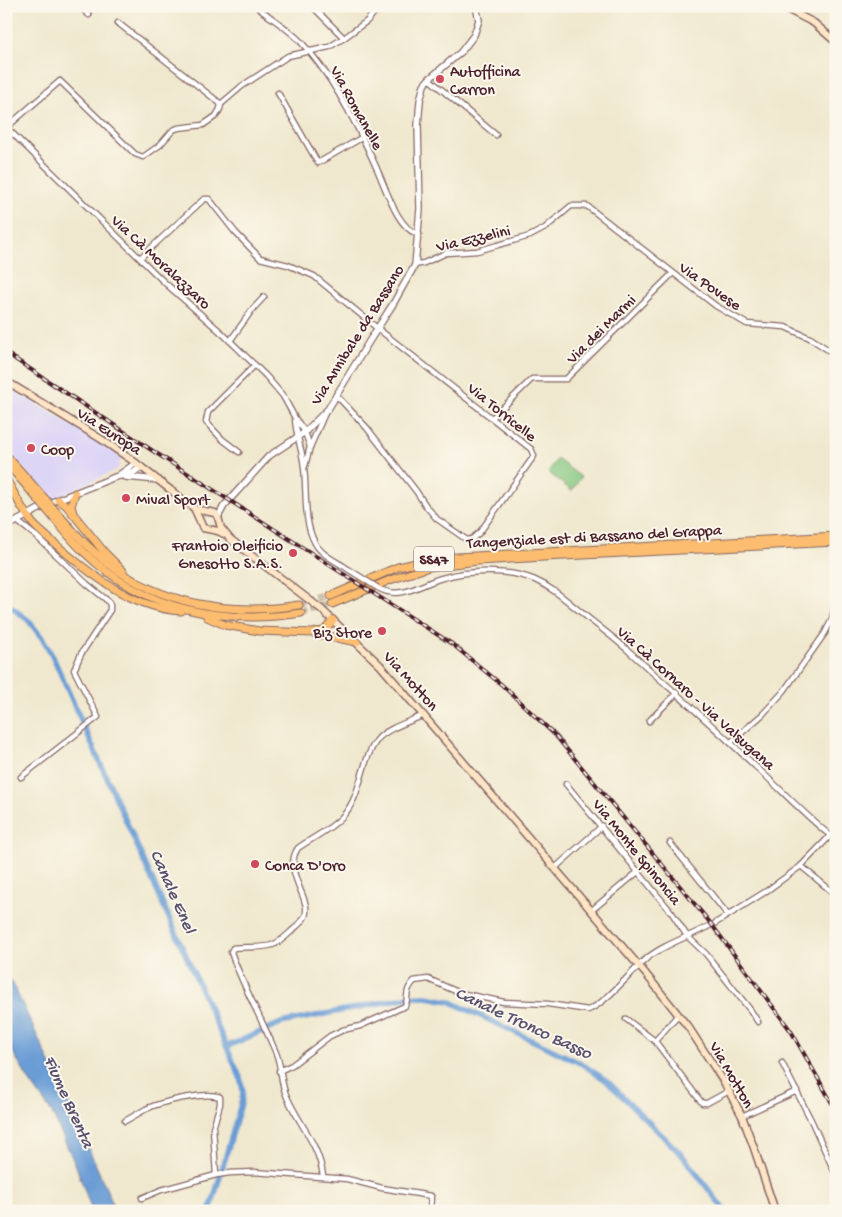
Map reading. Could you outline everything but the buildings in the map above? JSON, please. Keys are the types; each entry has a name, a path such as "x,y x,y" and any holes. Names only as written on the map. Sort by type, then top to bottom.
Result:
{"highway":[{"path":"6,454 43,502"},
{"path":"6,462 43,502 93,551 128,577 170,596 213,607 256,610 300,609 256,618 223,616 166,610 132,597 107,585 81,566 33,524 6,479"},
{"path":"73,513 72,506 75,493"},
{"path":"58,500 73,513 94,541 128,577"},
{"path":"50,509 86,554 118,579 138,591 196,612 225,626 259,631 313,633 358,642"},
{"name":"Tangenziale est di Bassano del Grappa","path":"332,604 390,580 429,567 478,561 836,536"},
{"name":"Tangenziale est di Bassano del Grappa","path":"700,546 836,542"},
{"name":"Tangenziale est di Bassano del Grappa","path":"331,596 390,570 428,560 450,557 692,547"},
{"path":"313,633 324,631 332,620"}],"main road":[{"path":"781,6 814,23 836,42"},
{"name":"Via Europa","path":"6,381 101,439 138,465 194,509 200,522"},
{"name":"Via Europa","path":"194,509 215,513 219,520"},
{"path":"208,511 201,516 200,522 203,528 213,530 219,520"},
{"name":"Via Motton","path":"219,520 225,534"},
{"name":"Via Motton","path":"213,530 225,534 296,589 358,642 380,664 592,910 689,1028 729,1091 742,1116 775,1211"}],"street":[{"path":"79,6 89,15"},
{"name":"Via Romanelle","path":"256,6 262,8 300,41 327,75 363,137 401,222 414,233 419,234"},
{"path":"312,6 344,38"},
{"path":"6,127 60,81 134,154 143,157 160,144 173,130 203,125 216,116 221,104 242,86 288,56 329,47 344,38 367,21 380,6"},
{"path":"476,6 479,20 474,35 461,52 428,79 496,135"},
{"path":"118,23 221,104"},
{"name":"Via Annibale da Bassano","path":"219,520 224,506 268,456 305,432 328,409 415,265 419,234 418,124 420,102 424,85 428,79"},
{"path":"278,93 318,163 363,137"},
{"name":"Via Cà Moralazzaro","path":"6,127 140,258 255,365 283,396 294,418 305,432 310,447"},
{"name":"Via Torricelle","path":"140,258 204,199 209,199 235,232 260,258 288,265 314,276 492,418 531,450 534,456 480,532 472,539 467,540 437,519 367,428 336,395"},
{"name":"Via Ezzelini","path":"415,265 424,263 446,252 477,251 530,236 545,228 571,206 587,206"},
{"name":"Via Povese","path":"587,206 672,274 716,306 747,324 784,327 810,338 836,355"},
{"name":"Via dei Marmi","path":"492,418 532,379 566,380 672,274"},
{"path":"230,341 252,310 264,297"},
{"path":"239,452 222,440 206,422 208,412 255,365"},
{"path":"304,467 310,447 328,409"},
{"name":"Via Cà Moralazzaro","path":"294,418 304,467"},
{"path":"6,527 58,500 116,477 138,465"},
{"name":"Via Cà Cornaro - Via Valsugana","path":"304,467 310,532 316,545 324,553 378,588 395,594 444,577 483,573 510,573 536,580 560,595 598,625 676,693 836,840"},
{"path":"116,477 138,477 158,480"},
{"name":"Via Annibale da Bassano","path":"208,511 224,506"},
{"path":"17,521 108,601 110,605 110,610 81,654 74,670 98,717 21,777"},
{"path":"730,742 763,714 784,692 826,633 832,619 836,599"},
{"path":"649,721 676,693"},
{"path":"323,1176 321,1161 308,1134 295,1115 282,1086 277,1055 230,952 233,948 265,947 274,944 286,936 306,917 307,910 292,863 293,855 298,848 342,818 377,740 385,733 424,715"},
{"name":"Via Monte Spinoncia","path":"566,784 639,871 672,913 687,936 706,954 752,1011 758,1022"},
{"path":"555,868 602,826"},
{"path":"279,1071 292,1065 330,1036 343,1030 360,1026 402,1007 406,1003 406,992 414,981 428,979 460,993 504,1002 548,1004 588,1010 600,1003 647,958 728,916 765,892 801,866 830,836"},
{"path":"670,843 728,916"},
{"path":"801,866 836,895"},
{"path":"592,910 639,871"},
{"path":"655,1040 678,1015"},
{"path":"626,1019 655,1040 702,1103 706,1103 729,1091"},
{"path":"782,1062 836,1175"},
{"path":"742,1116 796,1091"},
{"path":"125,1122 147,1108 160,1104 206,1096 216,1095 220,1097 220,1104 213,1128 216,1175"},
{"path":"142,1198 161,1190 216,1175 270,1172 347,1179 382,1188 431,1196 430,1211"}],"shaded area":[{"path":"6,385 116,453 120,457 118,469 51,500 6,448"}],"green space":[{"path":"557,459 581,477 572,491 548,472"}],"water":[{"path":"6,973 66,1097 116,1211 92,1211 76,1166 52,1113 28,1079 6,1040"}],"waterway":[{"name":"Canale Enel","path":"6,603 28,620 43,639 53,657 240,1077 243,1091 242,1100 210,1211"},
{"name":"Canale Tronco Basso","path":"228,1046 281,1023 409,997 427,997 449,1001 582,1064 607,1081 683,1156 725,1211"}],"tunnel":[{"path":"299,605 331,596"},
{"path":"301,613 332,604"}],"railway":[{"path":"6,353 156,453 452,644 502,685 555,735 712,925 791,1031 836,1110"}],"place":[{"name":"Autofficina Carron","path":"440,79"},
{"name":"Coop","path":"31,448"},
{"name":"Mival Sport","path":"126,498"},
{"name":"Frantoio Oleificio Gnesotto S.A.S.","path":"293,553"},
{"name":"Biz Store","path":"382,631"},
{"name":"Conca D'Oro","path":"255,864"}],"water label":[{"name":"Fiume Brenta","path":"70,1101"}]}
